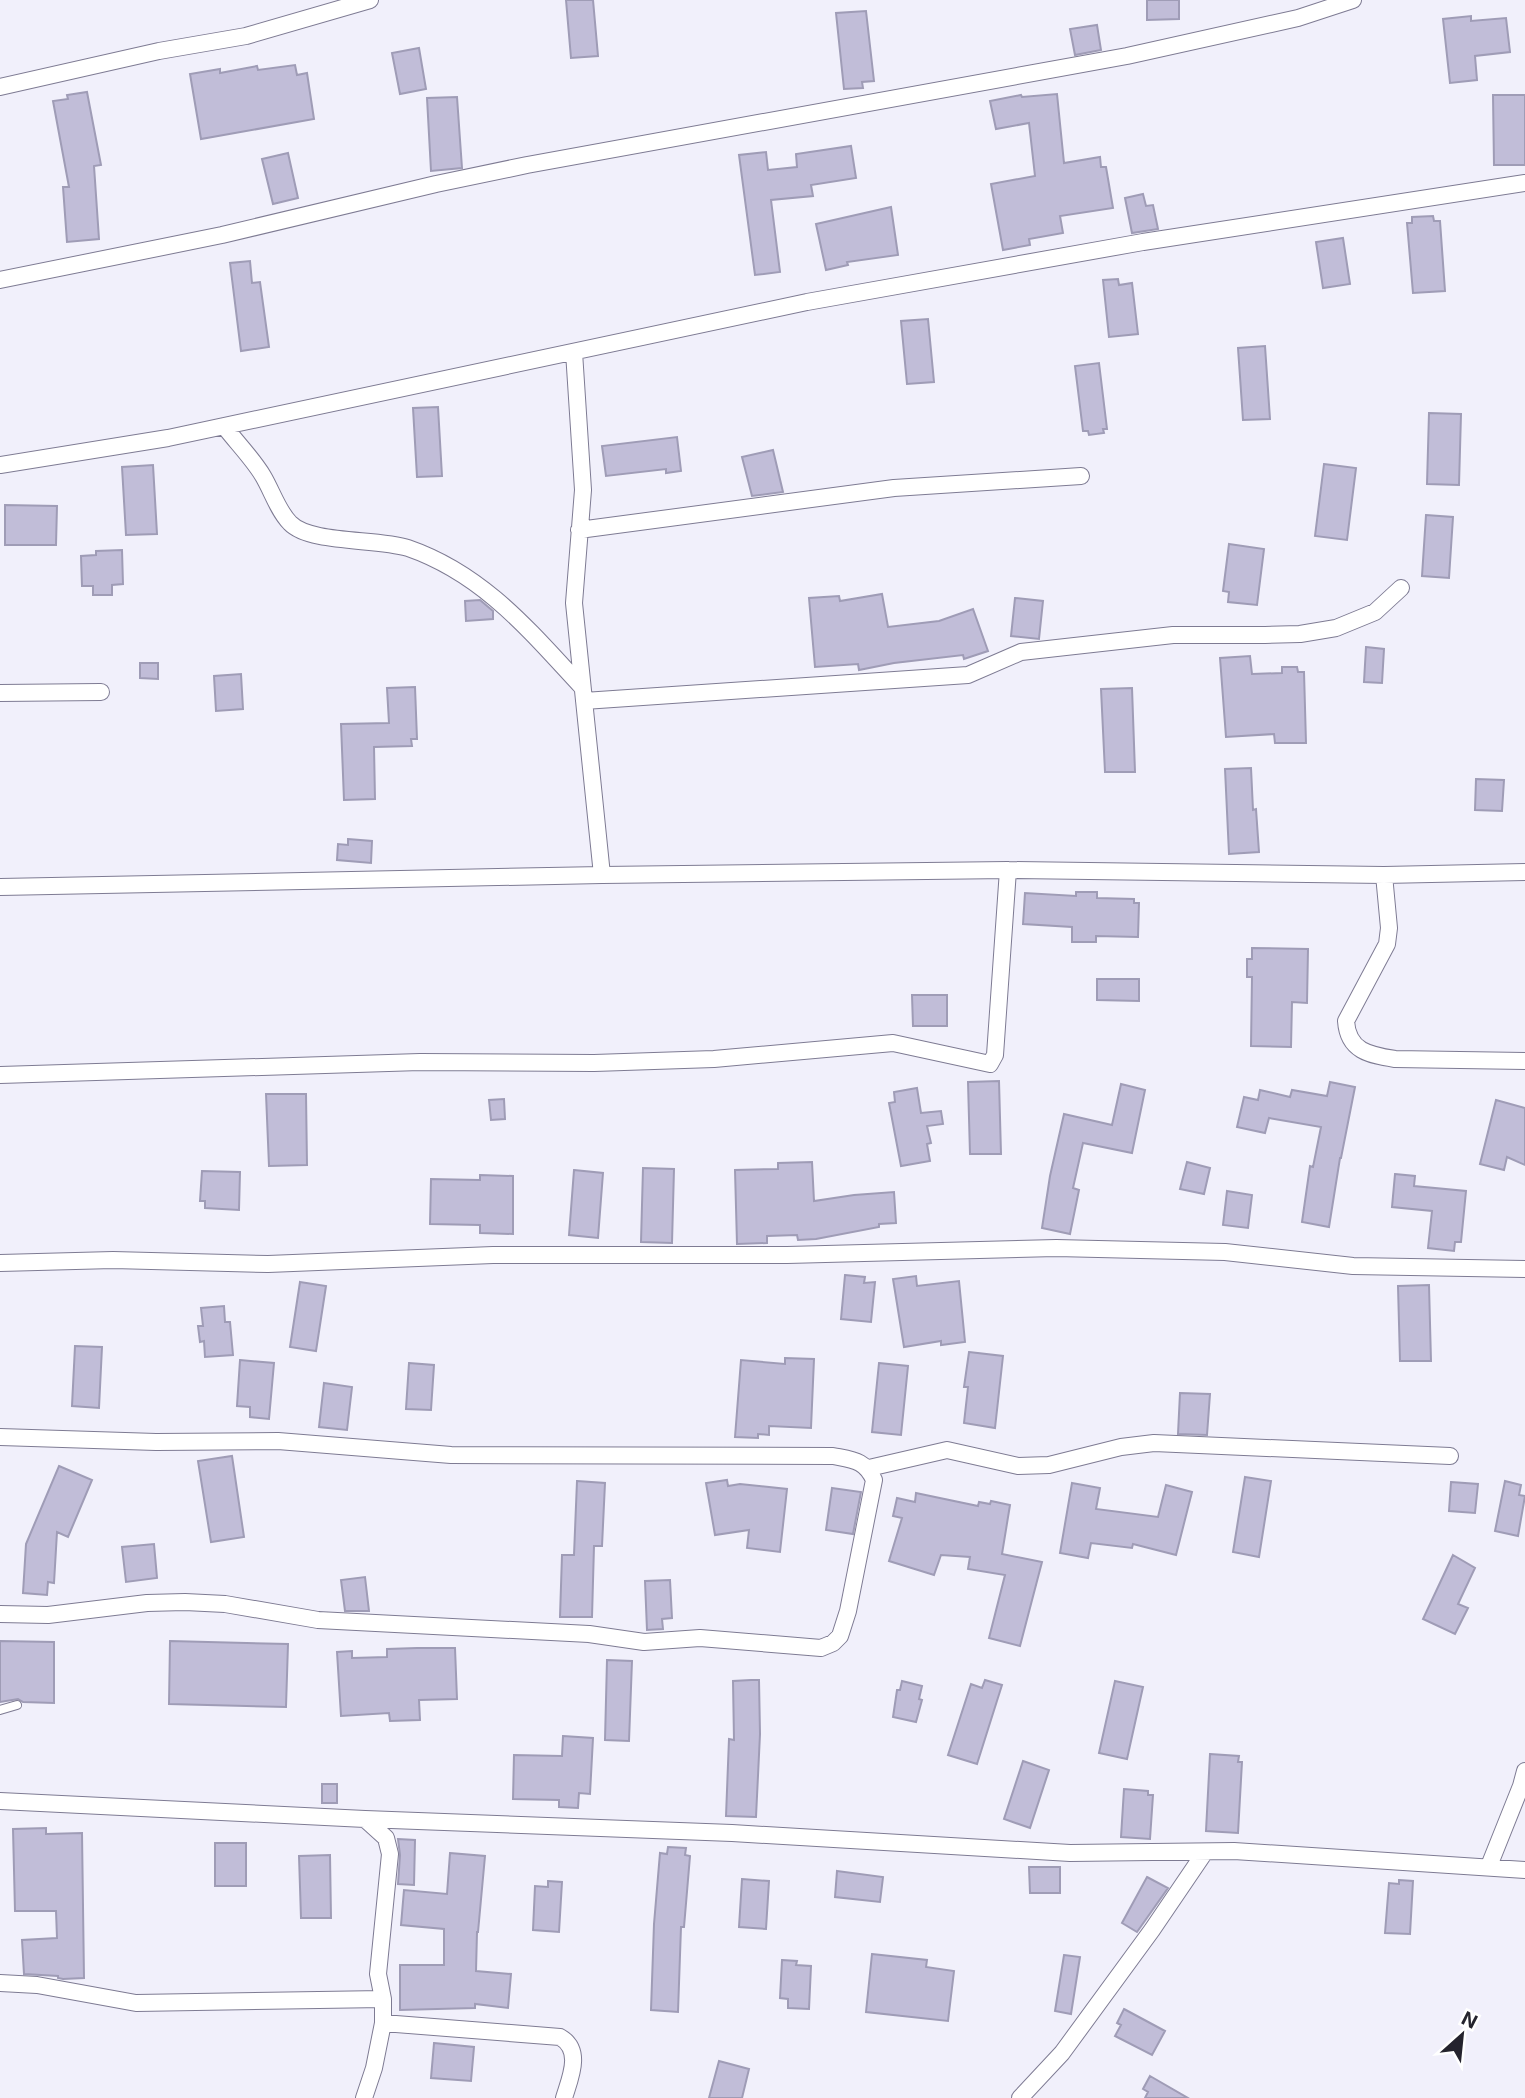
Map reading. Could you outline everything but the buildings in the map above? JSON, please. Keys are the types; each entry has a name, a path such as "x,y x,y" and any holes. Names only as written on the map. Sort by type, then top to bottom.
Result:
{"street":[{"path":"0,87 159,51 246,36 369,0"},
{"path":"0,280 222,235 527,165 1127,56 1298,18 1353,0"},
{"path":"0,465 168,438 807,302 1143,242 1525,183"},
{"path":"574,352 583,490 574,603 602,875"},
{"path":"224,426 262,474 289,523 304,533 321,537 406,547 464,576 506,606 583,694"},
{"path":"579,530 894,488 1081,475"},
{"path":"583,694 968,675 1021,652 1173,635 1300,634 1336,628 1375,612 1402,588"},
{"path":"0,693 101,692"},
{"path":"0,1075 420,1062 594,1063 714,1059 819,1052 877,1044 893,1044 990,1064 995,1055 1008,870"},
{"path":"0,887 1008,870 1384,875 1525,872"},
{"path":"1384,875 1389,928 1387,944 1346,1021 1347,1035 1356,1047 1374,1055 1395,1059 1525,1062"},
{"path":"0,1263 113,1260 268,1264 493,1255 787,1255 1056,1248 1225,1252 1353,1266 1525,1269"},
{"path":"0,1437 156,1442 278,1441 451,1455 833,1456 855,1460 869,1468 874,1480 848,1611 840,1636 833,1643 821,1648 700,1638 645,1642 589,1634 318,1620 225,1604 186,1602 147,1603 48,1615 0,1615"},
{"path":"869,1468 947,1450 1018,1466 1049,1465 1121,1447 1154,1443 1450,1456"},
{"path":"1489,1866 1525,1771"},
{"path":"0,1801 732,1833 1070,1853 1234,1851 1525,1870"},
{"path":"364,2098 374,2068 383,2023 383,1999 378,1975 390,1854 386,1838 365,1819"},
{"path":"1020,2098 1062,2053 1205,1852"},
{"path":"0,1983 69,1990 136,2003 383,1999"},
{"path":"383,2023 560,2037 568,2042 574,2062 564,2098"}],"lane":[{"path":"0,1710 18,1705"}]}
